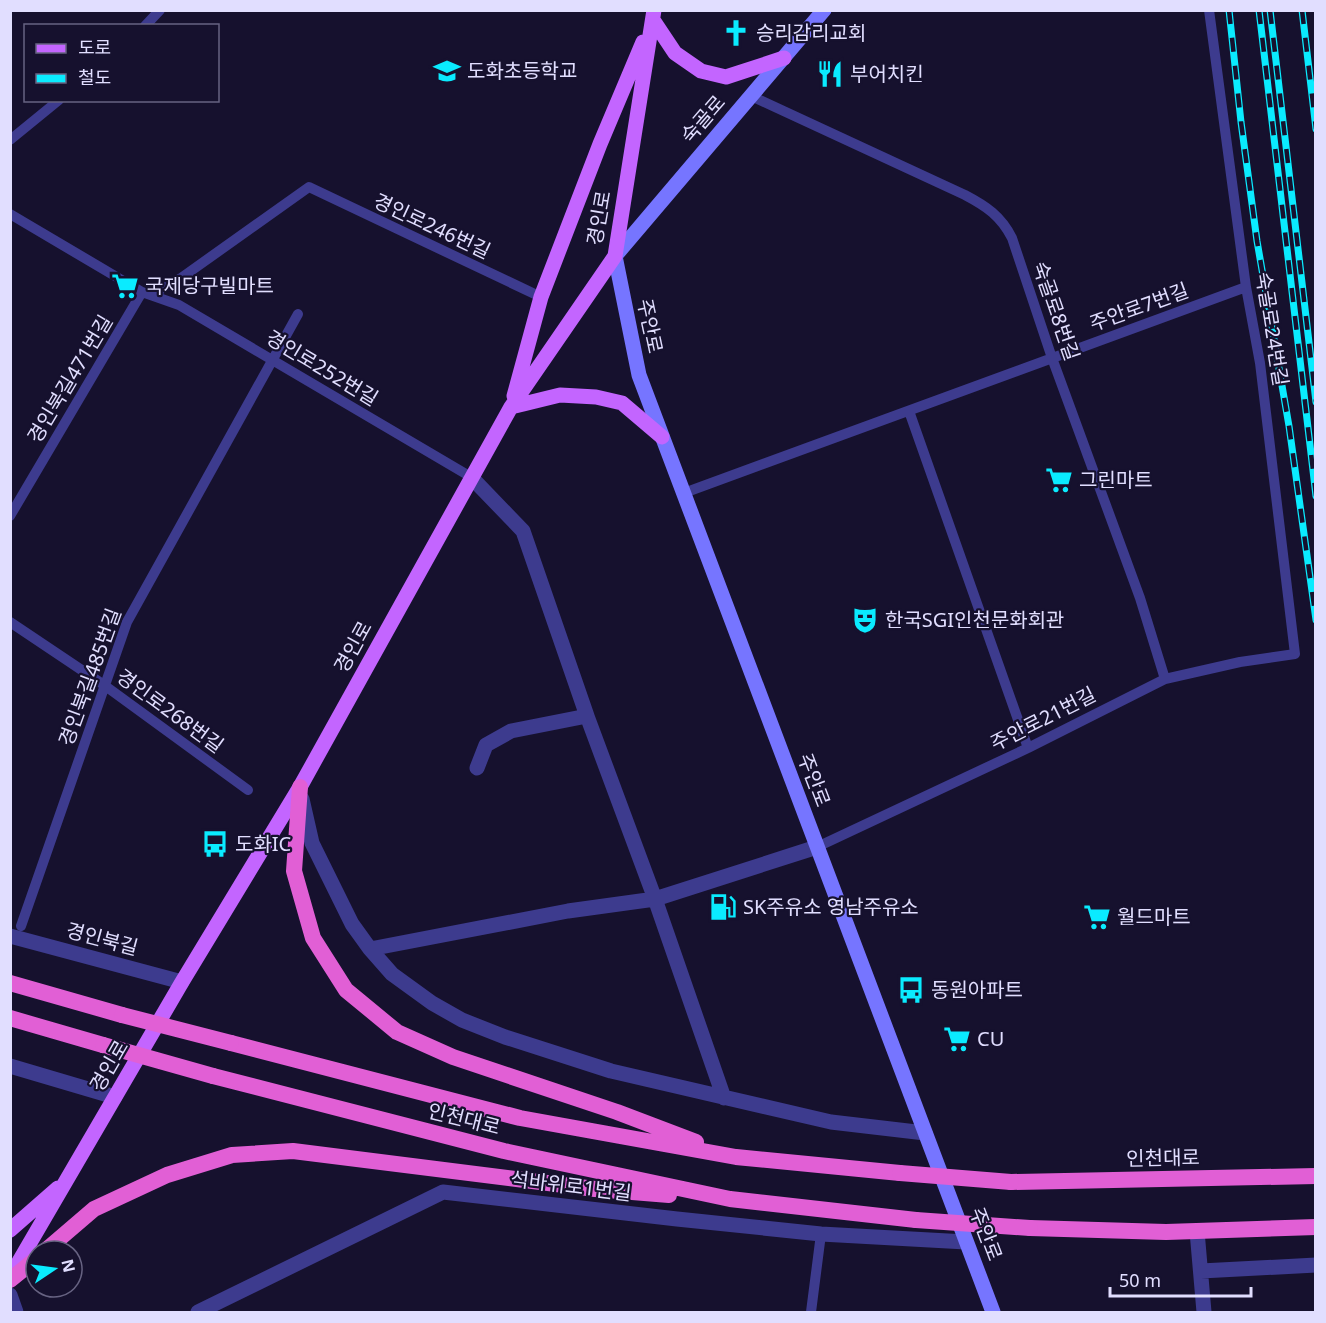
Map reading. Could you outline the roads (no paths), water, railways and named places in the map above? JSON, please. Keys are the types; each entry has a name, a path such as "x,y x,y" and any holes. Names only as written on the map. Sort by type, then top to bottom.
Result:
{"highway":[{"path":"300,787 294,871 313,938 345,990 397,1032 453,1057 617,1112 736,1157"},
{"name":"인천대로","path":"10,983 122,1015 520,1118 736,1157 1011,1182 1316,1176"},
{"name":"인천대로","path":"10,1018 213,1076 504,1151 730,1199 916,1220 1030,1228 1197,1231"},
{"path":"59,1239 94,1209 167,1174 232,1155 293,1151 595,1189 730,1199"},
{"path":"1197,1231 1316,1227"},
{"path":"10,1279 24,1268"}],"main road":[{"name":"숙골로","path":"615,256 824,10"},
{"path":"653,15 675,53 701,71 726,77 784,58"},
{"path":"511,407 541,297 653,15"},
{"name":"경인로","path":"10,1279 182,982 300,787 511,407 615,256 653,15"},
{"name":"주안로","path":"615,256 639,375 993,1312"},
{"path":"511,407 560,394 597,397 622,403 662,437"},
{"path":"10,1230 67,1180"}],"street":[{"path":"471,477 524,531 587,716 655,899 724,1098"},
{"path":"477,768 486,745 511,730 587,716"},
{"path":"300,787 312,843 352,924 392,974 432,1003 462,1020 505,1037 611,1071 831,1122 925,1133"},
{"path":"370,949 568,911 655,899 817,847"},
{"name":"경인북길","path":"16,931 182,982"},
{"path":"10,1066 116,1097"},
{"name":"석바위로1번길","path":"198,1312 443,1192 821,1234 966,1242"},
{"path":"1197,1231 1204,1312"},
{"path":"1201,1270 1316,1265"},
{"path":"10,1295 16,1312"}],"lane":[{"path":"148,24 160,10"},
{"name":"숙골로24번길","path":"1209,10 1246,286 1260,363 1295,654"},
{"name":"숙골로8번길","path":"751,96 965,195 990,208 1005,223 1140,598 1165,679"},
{"path":"10,140 57,102"},
{"name":"경인로246번길","path":"147,294 181,278 309,187 541,297"},
{"name":"경인로252번길","path":"10,214 147,294 179,305 471,477"},
{"name":"주안로7번길","path":"684,493 1246,286"},
{"name":"경인북길471번길","path":"10,516 147,294"},
{"name":"경인북길485번길","path":"16,931 127,622 298,314"},
{"path":"909,411 1028,748"},
{"name":"경인로268번길","path":"10,622 104,685 249,790"},
{"name":"주안로21번길","path":"817,847 1028,748 1165,679 1240,662 1295,654"},
{"path":"812,1312 821,1234"}],"railway":[{"path":"1229,10 1257,241 1289,426 1316,620"},
{"path":"1259,10 1316,496"},
{"path":"1270,10 1316,402"},
{"path":"1302,10 1316,129"}],"place":[{"name":"승리감리교회","path":"736,33"},
{"name":"도화초등학교","path":"447,71"},
{"name":"부어치킨","path":"830,74"},
{"name":"국제당구빌마트","path":"125,286"},
{"name":"그린마트","path":"1059,480"},
{"name":"한국SGI인천문화회관","path":"865,620"},
{"name":"도화IC","path":"215,844"},
{"name":"SK주유소 영남주유소","path":"723,907"},
{"name":"월드마트","path":"1097,917"},
{"name":"동원아파트","path":"911,990"},
{"name":"CU","path":"957,1039"}]}
